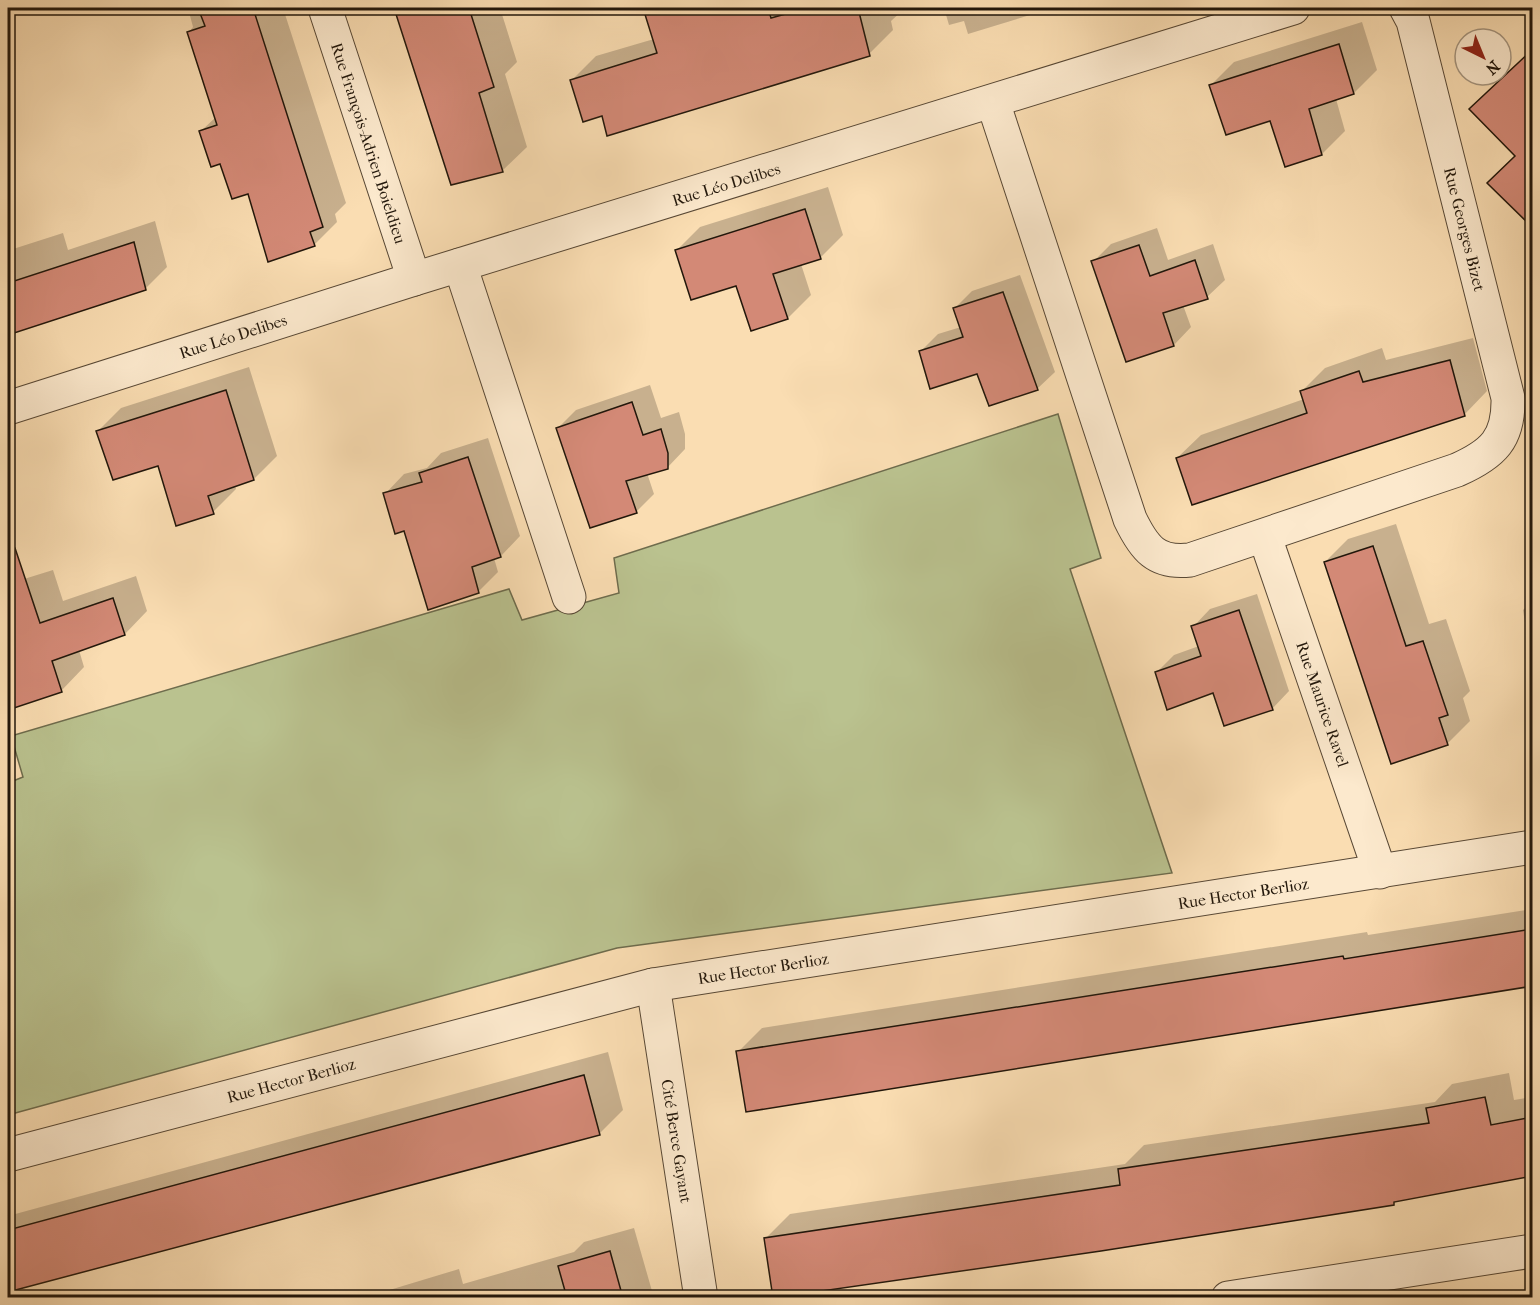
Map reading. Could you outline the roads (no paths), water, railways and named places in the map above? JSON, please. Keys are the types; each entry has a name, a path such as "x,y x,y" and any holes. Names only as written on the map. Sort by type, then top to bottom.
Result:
{"street":[{"name":"Rue François-Adrien Boieldieu","path":"325,8 414,279"},
{"name":"Rue Léo Delibes","path":"8,408 414,279 1293,8"},
{"name":"Rue Georges Bizet","path":"1265,537 1457,470 1477,461 1493,449 1504,431 1508,398 1413,21 1406,8"},
{"path":"993,102 1130,519 1140,539 1153,554 1172,562 1190,560 1265,537"},
{"path":"460,266 569,597"},
{"name":"Rue Maurice Ravel","path":"1265,537 1380,872"},
{"name":"Rue Hector Berlioz","path":"8,1155 653,985 1533,847"},
{"name":"Cité Berce Gayant","path":"653,985 701,1298"},
{"path":"1228,1298 1533,1251"}]}
